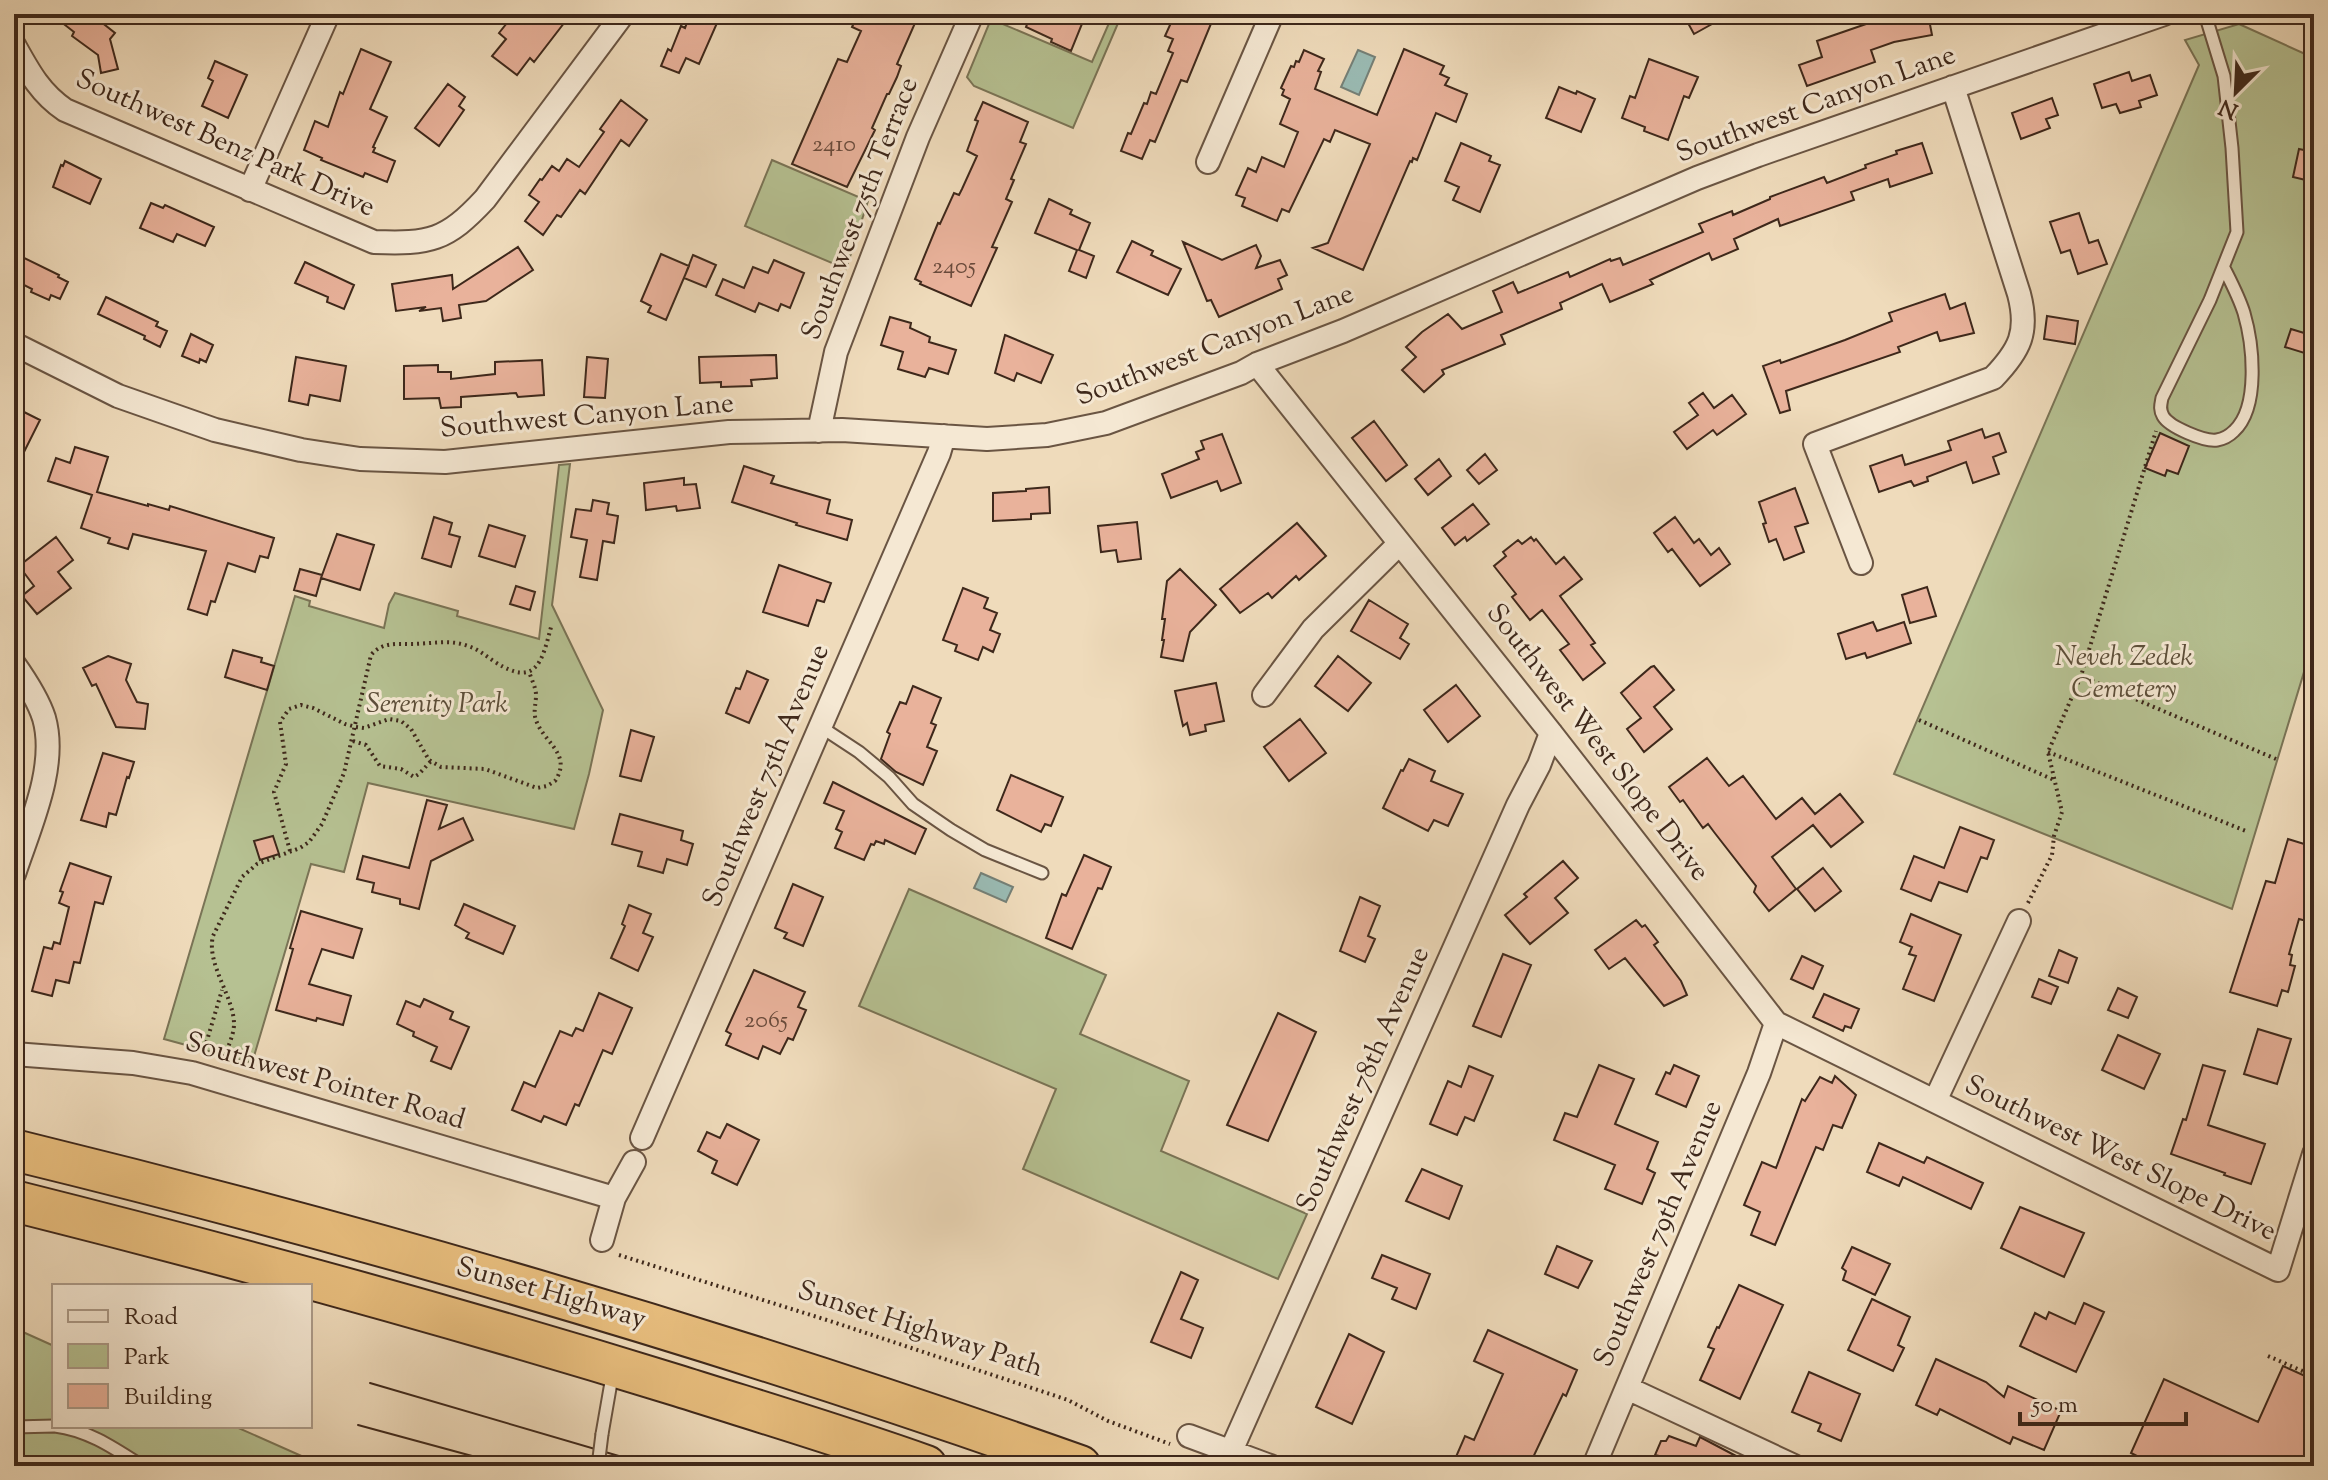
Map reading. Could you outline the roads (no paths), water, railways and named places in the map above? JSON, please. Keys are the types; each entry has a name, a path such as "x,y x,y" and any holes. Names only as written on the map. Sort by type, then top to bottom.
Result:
{"highway":[{"name":"Sunset Highway","path":"14,1150 201,1196 637,1319 1080,1466"},
{"name":"Sunset Highway","path":"14,1201 327,1283 613,1366 922,1465"}],"street":[{"path":"250,190 328,14"},
{"name":"Southwest Benz Park Drive","path":"14,45 49,100 65,110 374,242 408,243 437,238 463,222 485,199 623,14"},
{"name":"Southwest 75th Terrace","path":"819,431 836,352 918,137 972,14"},
{"path":"1208,162 1272,14"},
{"name":"Southwest Canyon Lane","path":"14,344 118,396 187,421 243,438 360,459 445,462 729,432 819,431 987,439 1047,435 1084,429 1176,399 1343,331 1697,178 2141,18 2164,14"},
{"path":"1861,563 1815,444 1993,378 2013,355 2023,332 2023,309 2019,294 1953,87"},
{"name":"Southwest West Slope Drive","path":"1257,364 1551,733 1776,1023 2278,1270 2314,1154"},
{"name":"Southwest 75th Avenue","path":"642,1138 944,436"},
{"path":"1264,695 1313,629 1399,544"},
{"path":"14,664 32,691 48,738 47,765 14,874"},
{"name":"Southwest 78th Avenue","path":"1231,1451 1551,733"},
{"name":"Southwest West Slope Drive","path":"1935,1101 2019,921"},
{"name":"Southwest 79th Avenue","path":"1594,1466 1759,1073 1776,1023"},
{"name":"Southwest Pointer Road","path":"14,1054 133,1063 192,1073 614,1198"},
{"path":"602,1240 614,1198 634,1162"},
{"path":"1627,1388 1794,1466"},
{"path":"1181,1441 1231,1451 1270,1466"}],"lane":[{"path":"2205,14 2224,76 2237,232 2224,268 2162,398 2160,411 2165,420 2175,427 2217,440 2235,430 2250,399 2250,336 2224,268"},
{"path":"821,727 859,752 889,777 913,804 951,830 985,850 1042,873"},
{"path":"598,1466 613,1366"},
{"path":"14,1427 52,1426"},
{"path":"75,1428 109,1444 142,1466"}],"water":[{"path":"1358,50 1375,57 1359,95 1341,87"},
{"path":"981,873 1013,887 1006,902 974,888"}],"tram line":[{"path":"370,1383 653,1466"},
{"path":"358,1425 509,1466"}],"park label":[{"name":"Neveh Zedek Cemetery","path":"2124,674"},
{"name":"Serenity Park","path":"437,705"}]}
